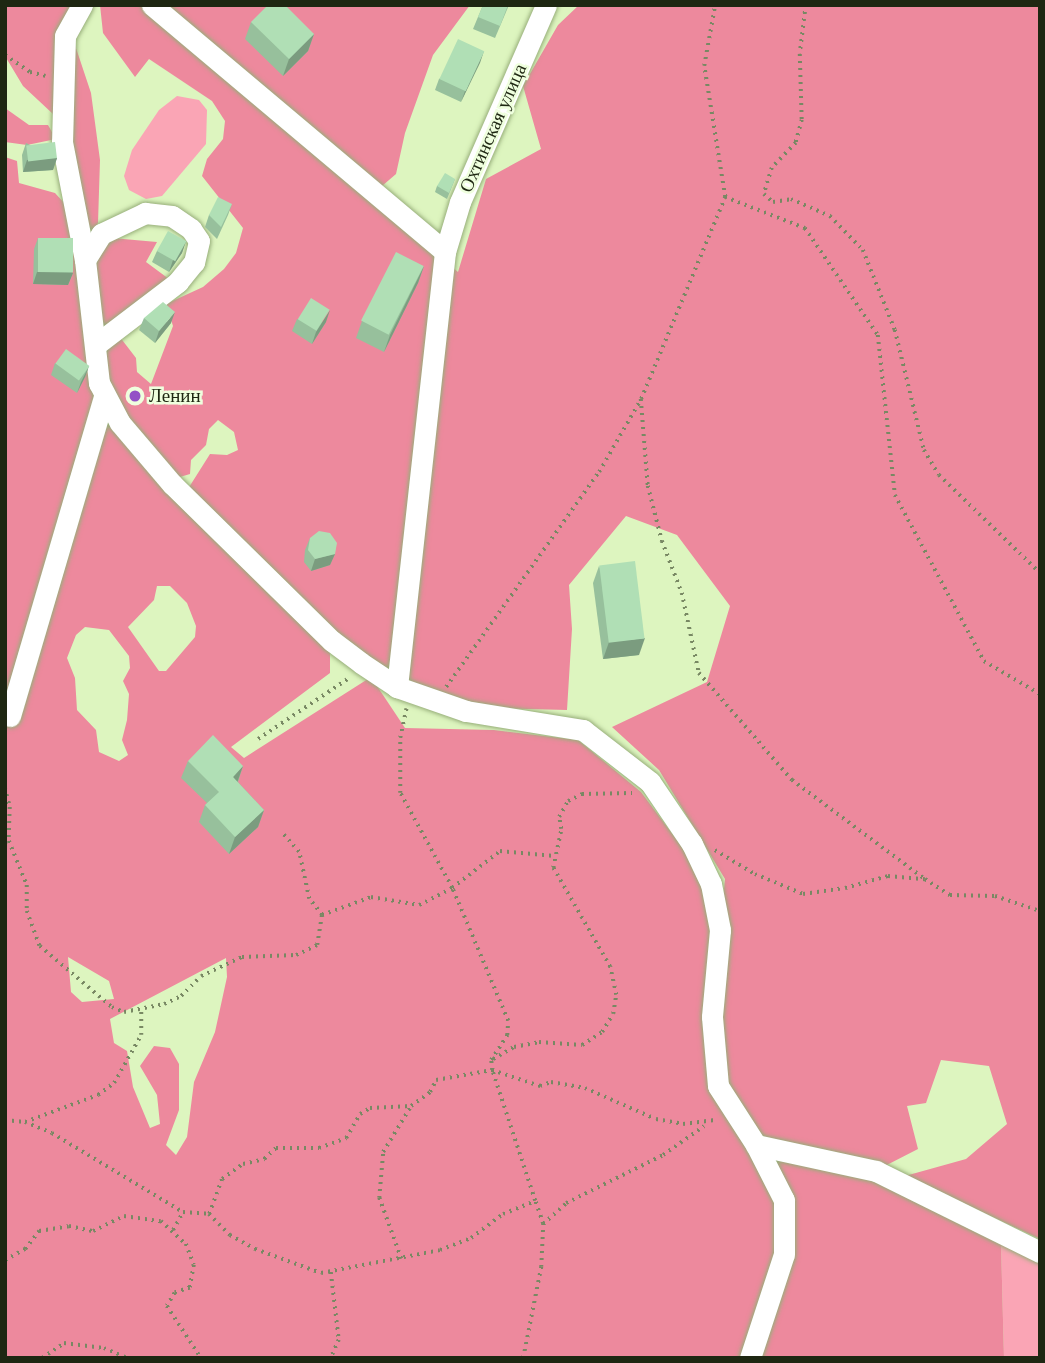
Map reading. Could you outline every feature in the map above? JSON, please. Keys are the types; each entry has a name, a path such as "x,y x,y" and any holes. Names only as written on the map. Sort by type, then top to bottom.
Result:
{"street":[{"path":"10,716 104,397 85,260 62,142 61,80 65,36 82,5"},
{"path":"152,5 445,252"},
{"name":"Охтинская улица","path":"404,689 445,252 460,202 546,5"},
{"path":"85,260 101,234 145,213 172,216 191,229 199,242 194,262 178,282 97,344"},
{"path":"104,397 172,484 332,641 361,663 404,689 436,701 466,711 583,730 650,782 692,844 711,884 720,930 712,1017 718,1086 756,1145 785,1200 784,1254 750,1358"},
{"path":"756,1145 876,1171 1040,1252"}],"path":[{"path":"436,701 599,472 641,399 725,197 704,66 715,5"},
{"path":"806,5 800,54 802,120 796,143 772,168 764,194 774,202 791,199 830,216 863,250 895,330 924,450 939,475 1040,573"},
{"path":"5,55 30,72 61,80"},
{"path":"725,197 805,228 878,335 895,495 984,661 1040,694"},
{"path":"641,399 648,486 662,541 682,593 699,673 792,780 925,879 950,895 995,896 1040,911"},
{"path":"258,739 335,690 361,663"},
{"path":"404,689 400,738 400,793 452,888 508,1021 507,1035 491,1060 492,1070 543,1224 536,1304 523,1358"},
{"path":"5,790 9,841 27,884 27,911 40,946 112,1007 124,1012 181,996 201,976 242,957 296,955 317,945 323,915"},
{"path":"491,1060 514,1047 539,1042 582,1045 602,1032 613,1014 616,995 610,967 601,946 561,888 554,868 555,856 559,817 568,801 582,794 635,794"},
{"path":"282,833 299,852 309,899 323,915"},
{"path":"692,844 722,852 755,874 803,894 845,888 888,876 925,879"},
{"path":"323,915 370,897 419,905 452,888 500,851 555,856"},
{"path":"25,1122 98,1095 114,1083 141,1035 141,1009"},
{"path":"401,1259 379,1198 383,1152 411,1105 430,1091 436,1080 492,1070 540,1086 551,1082 585,1088 656,1119 706,1124"},
{"path":"209,1214 222,1179 243,1164 264,1159 276,1148 319,1148 346,1138 360,1114 370,1108 411,1105"},
{"path":"543,1224 566,1203 663,1155 706,1124 725,1117"},
{"path":"5,1120 25,1122 52,1133 183,1212 209,1214 230,1235 299,1269 331,1272 401,1259 471,1238 503,1214 535,1201"},
{"path":"173,1230 183,1212"},
{"path":"5,1260 25,1250 39,1231 69,1226 93,1231 124,1216 161,1222 186,1244 194,1265 190,1288 175,1293 167,1306 201,1358"},
{"path":"331,1272 339,1340 331,1358"},
{"path":"42,1358 64,1343 104,1348 127,1358"}],"shaded area":[{"path":"5,5 85,5 72,36 91,93 100,160 98,223 86,246 53,114 23,86 5,56"},
{"path":"100,5 143,5 458,272 486,179 541,149 523,86 558,25 579,5 1040,5 1040,1239 905,1176 966,1159 1007,1124 989,1066 941,1060 926,1103 907,1106 918,1149 877,1170 756,1142 732,1109 755,1146 876,1172 883,1182 1001,1243 1004,1358 5,1358 5,157 17,161 19,183 55,193 66,205 84,280 94,259 112,238 157,242 146,262 173,282 149,304 101,336 94,336 98,388 110,417 162,481 297,606 330,643 330,673 231,747 244,758 371,677 405,728 494,730 578,740 641,792 688,855 720,928 725,879 659,770 612,727 707,682 730,606 677,535 626,516 569,585 572,629 567,710 489,708 399,686 388,673 333,639 186,492 210,454 227,455 238,450 234,432 218,420 209,429 206,445 191,460 190,474 173,479 107,396 101,383 98,344 116,332 136,358 137,372 151,384 173,326 166,304 203,287 224,269 236,253 243,228 202,176 207,159 223,139 225,121 212,101 149,59 135,77 103,33","holes":["157,586 170,586 187,603 196,626 195,637 166,671 159,671 128,627 154,600","85,627 109,630 129,656 130,668 123,681 129,694 122,740 128,755 119,761 99,752 96,730 77,710 75,678 67,658 76,635","68,957 109,981 114,999 82,1002 71,992","226,958 227,977 215,1032 194,1082 187,1137 176,1155 166,1145 179,1110 179,1064 170,1048 154,1046 140,1066 157,1095 160,1124 150,1128 133,1087 127,1051 114,1043 110,1019"]},
{"path":"161,5 470,5 433,55 405,133 396,174 382,186"},
{"path":"177,96 199,100 207,110 206,144 162,196 146,199 129,190 124,176 132,150 159,110"},
{"path":"5,108 29,125 48,125 56,139 27,145 5,142"},
{"path":"1001,1243 1040,1263 1040,1358 1004,1358"}],"building":[{"path":"268,5 285,5 314,34 289,59 251,22"},
{"path":"483,5 508,5 500,26 478,17"},
{"path":"458,39 484,51 466,91 439,79"},
{"path":"55,142 57,158 28,161 26,146"},
{"path":"445,173 455,179 449,193 437,186"},
{"path":"218,197 232,204 221,227 209,215"},
{"path":"168,231 186,241 175,261 157,251"},
{"path":"38,238 73,238 73,272 38,272"},
{"path":"396,252 424,266 389,335 361,321"},
{"path":"311,298 330,310 316,331 298,319"},
{"path":"163,302 175,312 159,331 144,318"},
{"path":"66,349 89,366 79,381 55,364"},
{"path":"319,531 330,533 337,543 335,554 315,559 308,550 310,538"},
{"path":"635,561 645,638 609,643 599,565"},
{"path":"213,735 243,766 233,777 264,810 235,837 205,805 219,792 188,761"}],"place":[{"name":"Ленин","path":"135,396"}]}
